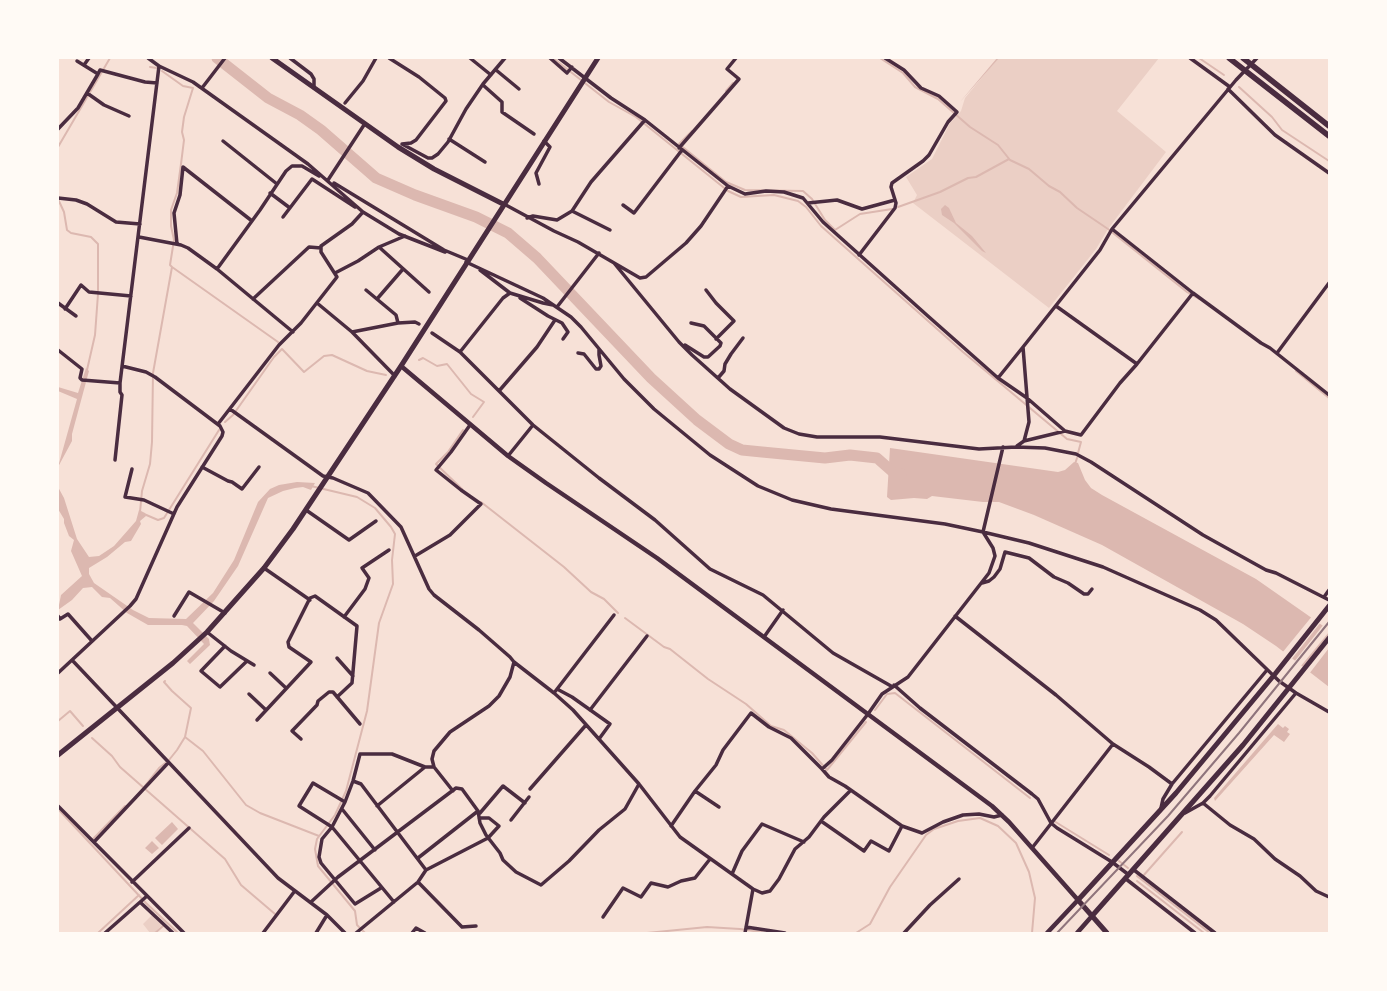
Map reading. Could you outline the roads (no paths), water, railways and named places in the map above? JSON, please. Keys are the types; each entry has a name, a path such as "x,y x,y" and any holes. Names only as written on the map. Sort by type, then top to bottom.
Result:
{"main road":[{"path":"272,58 364,126 400,146 434,169 502,206"},
{"path":"58,755 117,709 199,640 264,568 306,510 395,376 502,206 598,58"},
{"path":"1229,58 1329,136"},
{"path":"1243,58 1329,126"},
{"path":"1107,933 1078,900 1161,809 1241,715 1329,606"},
{"path":"1092,916 1244,745 1329,638"}],"street":[{"path":"84,65 89,58"},
{"path":"148,58 159,66 202,87 329,178 456,256"},
{"path":"202,87 225,58"},
{"path":"290,58 314,79 314,90"},
{"path":"345,103 363,81 376,58"},
{"path":"389,58 419,77 445,98 446,101 416,140 400,146"},
{"path":"470,58 491,75"},
{"path":"400,146 428,158 432,158 438,154 449,139 466,109 505,58"},
{"path":"550,58 567,73 570,69"},
{"path":"559,58 584,80 680,149 727,188 745,194 766,191 795,194 808,203 820,220 998,378 1027,400 1061,432"},
{"path":"622,205 634,213 680,149 739,79 727,69 736,58"},
{"path":"859,255 895,208 895,200 891,187 892,183 930,155 957,112 940,96 921,88 904,70 884,58"},
{"path":"1190,58 1229,88 1275,135 1329,173"},
{"path":"998,378 1100,250 1111,230 1229,88 1257,58"},
{"path":"77,61 101,72 157,83"},
{"path":"115,460 122,395 120,392 120,383 159,66"},
{"path":"496,70 519,89"},
{"path":"58,129 78,108 101,72"},
{"path":"483,85 502,102 502,112 534,134"},
{"path":"88,94 104,105 129,116"},
{"path":"527,218 533,216 557,220 572,211 591,182 644,122"},
{"path":"329,178 364,126"},
{"path":"449,139 485,162"},
{"path":"223,141 277,184"},
{"path":"539,184 536,173 550,147 544,141"},
{"path":"217,269 286,171 292,166 302,166 329,178 362,211"},
{"path":"175,244 174,213 180,195 183,167 252,221"},
{"path":"283,216 312,179 405,236 468,260 510,293 543,304 557,305"},
{"path":"502,206 599,255 640,278 646,277 686,243 701,226 727,188"},
{"path":"270,193 290,208"},
{"path":"58,198 76,200 87,204 116,222 140,224"},
{"path":"808,203 837,200 862,209 895,200"},
{"path":"218,424 233,412 279,345 293,332 337,277 321,252 321,246 352,224 362,211"},
{"path":"572,211 610,230"},
{"path":"1111,230 1192,294 1278,353 1329,395"},
{"path":"335,273 358,261 379,247 405,236"},
{"path":"139,237 188,248 217,269 293,332"},
{"path":"379,247 429,292"},
{"path":"253,299 309,248 321,248"},
{"path":"557,305 599,255"},
{"path":"614,263 679,342 718,378 784,428 799,434 817,437 880,437 966,448 1003,449 1016,447 1059,450 1084,458 1203,536 1266,570 1276,573 1329,600"},
{"path":"473,265 557,305 582,327 636,391 673,426 725,467 758,486 792,500 831,510 945,524 983,531 1078,558 1200,610 1216,620 1267,670 1296,694 1329,712"},
{"path":"377,299 403,268"},
{"path":"1278,353 1329,283"},
{"path":"65,309 81,285 89,292 131,296"},
{"path":"366,290 396,315 398,323"},
{"path":"706,290 716,303 734,321 716,339"},
{"path":"460,352 503,298 510,293"},
{"path":"1016,447 1024,441 1061,432 1081,435 1120,383 1137,364 1192,294"},
{"path":"518,296 528,304 562,323 568,332 563,339"},
{"path":"58,303 76,316"},
{"path":"317,303 352,332 395,376"},
{"path":"1056,306 1137,364"},
{"path":"499,391 537,347 555,320"},
{"path":"352,332 398,323 415,322 419,324"},
{"path":"679,342 704,357 708,357 720,346 716,339 704,326 691,323"},
{"path":"432,333 460,352 533,425 599,478 655,520 710,569 763,595 783,610 833,653 893,686 1038,799 1050,823 1112,862 1127,877 1195,933"},
{"path":"718,378 724,371 728,359 743,338"},
{"path":"1023,347 1029,411 1028,429 1024,441"},
{"path":"578,353 584,354 599,370 601,366 599,349"},
{"path":"58,350 82,369 80,378 82,380 87,382 120,383"},
{"path":"58,673 136,599 174,514 223,432 218,424 154,376 122,366"},
{"path":"401,366 508,456 546,484 657,558 971,790 1002,815 1078,900 1047,933"},
{"path":"233,412 305,465 323,476 368,493 401,527 429,589 434,595 479,630 514,662 554,693 586,725 639,784 680,837 753,889 762,893 770,891 779,879 795,849 809,837 850,791"},
{"path":"415,556 450,535 481,504 461,490 438,467 451,452 470,425"},
{"path":"508,456 533,425"},
{"path":"824,768 868,714 882,694 908,677 989,573 995,556 993,548 983,531 1003,449"},
{"path":"202,467 232,482 242,489 259,467"},
{"path":"132,470 125,497 140,500 174,514"},
{"path":"306,510 349,540 376,521"},
{"path":"344,617 365,588 368,578 362,568 389,550"},
{"path":"982,583 989,581 1000,569 1005,552 1029,558 1054,577 1068,583 1084,594 1088,594 1092,589"},
{"path":"264,568 310,600"},
{"path":"1324,597 1329,590"},
{"path":"174,616 189,592 211,604 224,614"},
{"path":"257,720 310,662 290,647 288,642 310,600 315,596 357,626 352,683 338,697"},
{"path":"764,637 783,610"},
{"path":"59,619 68,614 92,641"},
{"path":"554,693 614,615"},
{"path":"955,616 1056,695 1113,744 1172,784"},
{"path":"206,633 254,665"},
{"path":"590,710 647,636"},
{"path":"226,646 201,671 220,687 247,661"},
{"path":"337,658 353,676"},
{"path":"72,660 278,878 294,892 311,902 327,915 345,933"},
{"path":"453,791 434,767 432,759 434,751 450,732 489,706 499,696 510,677 514,662"},
{"path":"1161,809 1163,799 1172,784 1267,670"},
{"path":"270,673 286,688"},
{"path":"557,689 572,697 610,724 599,739"},
{"path":"301,739 292,732 317,705 318,701 329,692 333,692 338,697 360,724"},
{"path":"249,694 266,710"},
{"path":"1185,813 1203,803 1224,782 1296,694"},
{"path":"671,826 695,791 716,765 723,750 751,713 769,727 791,738 824,768 829,777 902,826 922,833 944,822 963,815 979,814 994,817 1002,815"},
{"path":"530,789 586,725"},
{"path":"1032,848 1113,744"},
{"path":"381,888 355,904 321,863 319,857 322,839 342,809 343,801 353,781 360,754 392,754 425,767 434,767"},
{"path":"93,841 146,788 167,762"},
{"path":"377,806 425,767"},
{"path":"353,781 361,784 426,870"},
{"path":"343,801 313,784 299,806 330,825 394,902"},
{"path":"311,902 360,861 456,788 462,790 479,812 479,818 488,838 505,863 516,872 540,885 569,861 599,830 625,809 639,784"},
{"path":"418,858 479,812 503,786 525,803"},
{"path":"695,791 719,808"},
{"path":"511,820 530,798"},
{"path":"1203,803 1230,825 1254,839 1275,859 1300,876 1316,890 1329,896"},
{"path":"58,806 132,882 144,900 174,930 184,933"},
{"path":"342,809 374,850"},
{"path":"360,930 418,882 426,870 488,838 498,826 489,818 479,818"},
{"path":"822,821 864,851 871,841 889,851 902,826"},
{"path":"732,874 742,851 762,824 804,842"},
{"path":"132,882 189,828"},
{"path":"603,917 623,888 642,897 651,882 668,887 682,880 695,878 710,859"},
{"path":"1134,870 1215,933"},
{"path":"904,933 930,905 959,879"},
{"path":"418,882 462,927 476,926"},
{"path":"753,889 746,930 784,933"},
{"path":"263,933 294,892"},
{"path":"144,900 174,930"},
{"path":"105,933 135,905 144,900"},
{"path":"316,933 327,915"},
{"path":"1076,933 1092,916"},
{"path":"412,933 416,928 425,933"}],"waterway":[{"path":"58,147 110,58"},
{"path":"217,58 268,98 300,115 321,130 376,178 415,195 476,217 508,233 537,258 651,378 697,420 729,444 742,450 825,458 850,455 877,458 894,473 901,474"},
{"path":"553,58 609,102 636,117 728,191 741,197 774,195 798,201 806,207 821,226 963,352 1067,439 1081,442 1078,453"},
{"path":"880,58 903,73 915,87 938,99 970,127 998,145 1010,160 1029,169 1049,186 1060,192 1077,208 1108,229 1187,292 1199,299"},
{"path":"1199,58 1224,75"},
{"path":"150,67 157,68"},
{"path":"140,512 142,491 150,464 152,442 153,373 172,267 170,265 174,240 171,226 171,210 177,193 184,140 182,132 184,117 193,88 183,86 162,71"},
{"path":"726,91 733,83"},
{"path":"1239,87 1272,117 1282,130 1329,161"},
{"path":"692,131 679,144 726,182 745,190 803,191 812,199 825,220 835,230 860,214 892,209"},
{"path":"898,207 940,192 968,178 976,177 1009,159"},
{"path":"58,199 64,212 67,230 71,233 91,237 98,244 98,294 95,335 87,370"},
{"path":"172,267 278,342"},
{"path":"225,422 233,415 274,357 282,349 304,372 324,356 332,355 367,371 386,375"},
{"path":"419,360 423,358 437,366 447,364 471,394 484,402 473,417"},
{"path":"1296,371 1329,398"},
{"path":"144,514 158,520 164,518 219,430"},
{"path":"462,489 436,464 448,452 463,430"},
{"path":"1075,464 1077,458"},
{"path":"311,486 357,497 375,508 395,534 392,560 393,584 379,623 367,711 346,791 335,815 317,839 315,849 318,866 355,911 357,925 365,933"},
{"path":"481,502 564,567 591,592 604,599 618,613"},
{"path":"625,618 664,647 670,649 708,679 746,704 771,726 784,730 812,753 827,770 866,722"},
{"path":"165,681 164,682 172,691 191,708 185,737 203,751 246,805 260,813 319,836"},
{"path":"875,710 887,694 895,693 1030,798"},
{"path":"58,721 70,711 83,726"},
{"path":"144,787 159,768 169,760 185,737"},
{"path":"92,738 112,756 120,767 225,859 241,885 275,914"},
{"path":"92,840 125,806"},
{"path":"58,809 146,903 178,933"},
{"path":"856,933 870,924 890,887 926,835 934,829 958,821 980,818 998,826 1016,843 1029,872 1035,898 1032,933"},
{"path":"1054,821 1109,855"},
{"path":"1143,876 1182,832"},
{"path":"1119,861 1128,868"},
{"path":"1137,876 1210,933"},
{"path":"1137,881 1204,933"},
{"path":"98,933 139,895"},
{"path":"155,933 163,926"},
{"path":"647,933 707,927 740,929 767,933"}],"railway":[{"path":"1057,933 1168,816 1239,733 1329,622"}]}
